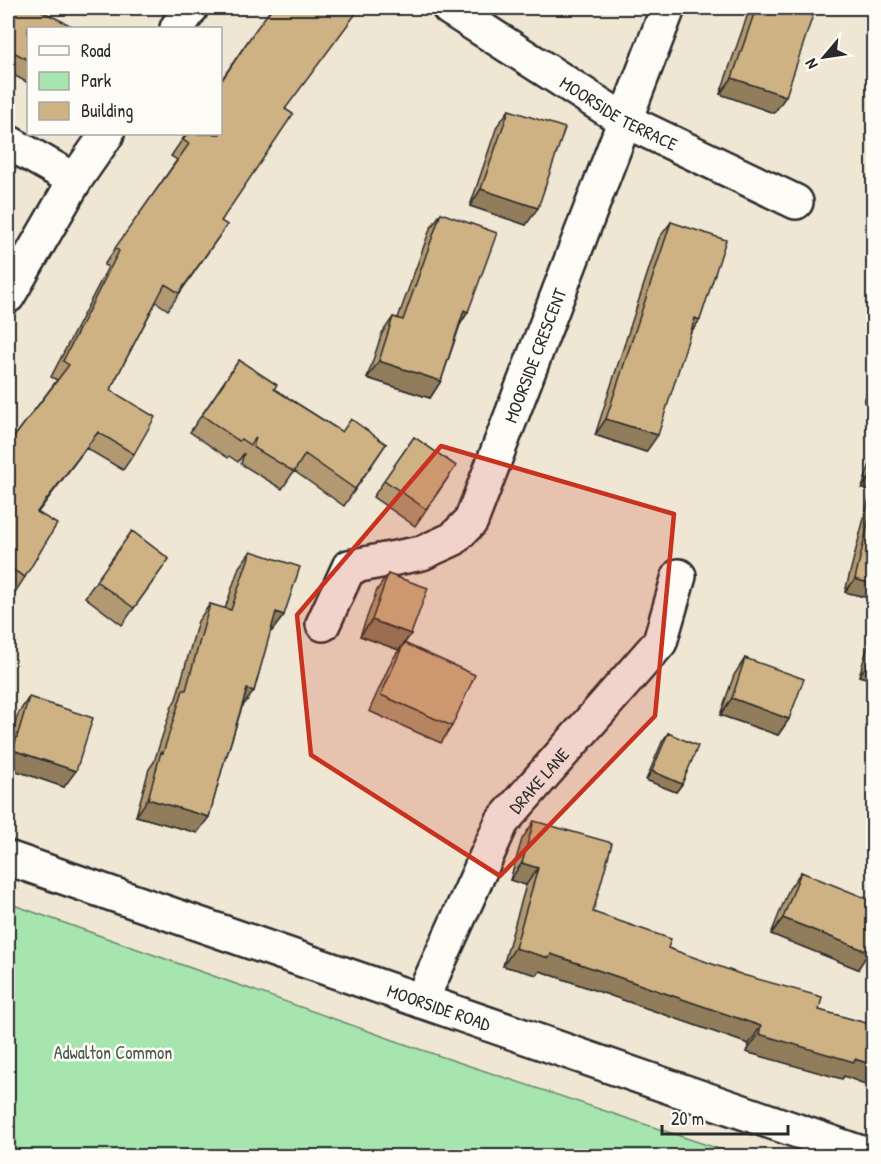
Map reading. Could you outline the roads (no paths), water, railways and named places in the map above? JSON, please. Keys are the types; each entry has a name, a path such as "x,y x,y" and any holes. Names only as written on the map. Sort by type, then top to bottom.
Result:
{"street":[{"path":"178,27 191,8"},
{"name":"MOORSIDE TERRACE","path":"449,8 624,120 796,202"},
{"name":"MOORSIDE CRESCENT","path":"323,624 349,567 422,554 453,539 471,521 668,8"},
{"path":"8,296 75,180 105,135"},
{"path":"8,142 75,180"},
{"name":"DRAKE LANE","path":"421,1001 502,822 660,642 679,576"},
{"name":"MOORSIDE ROAD","path":"8,858 870,1156"}],"park label":[{"name":"Adwalton Common","path":"113,1052"}]}
